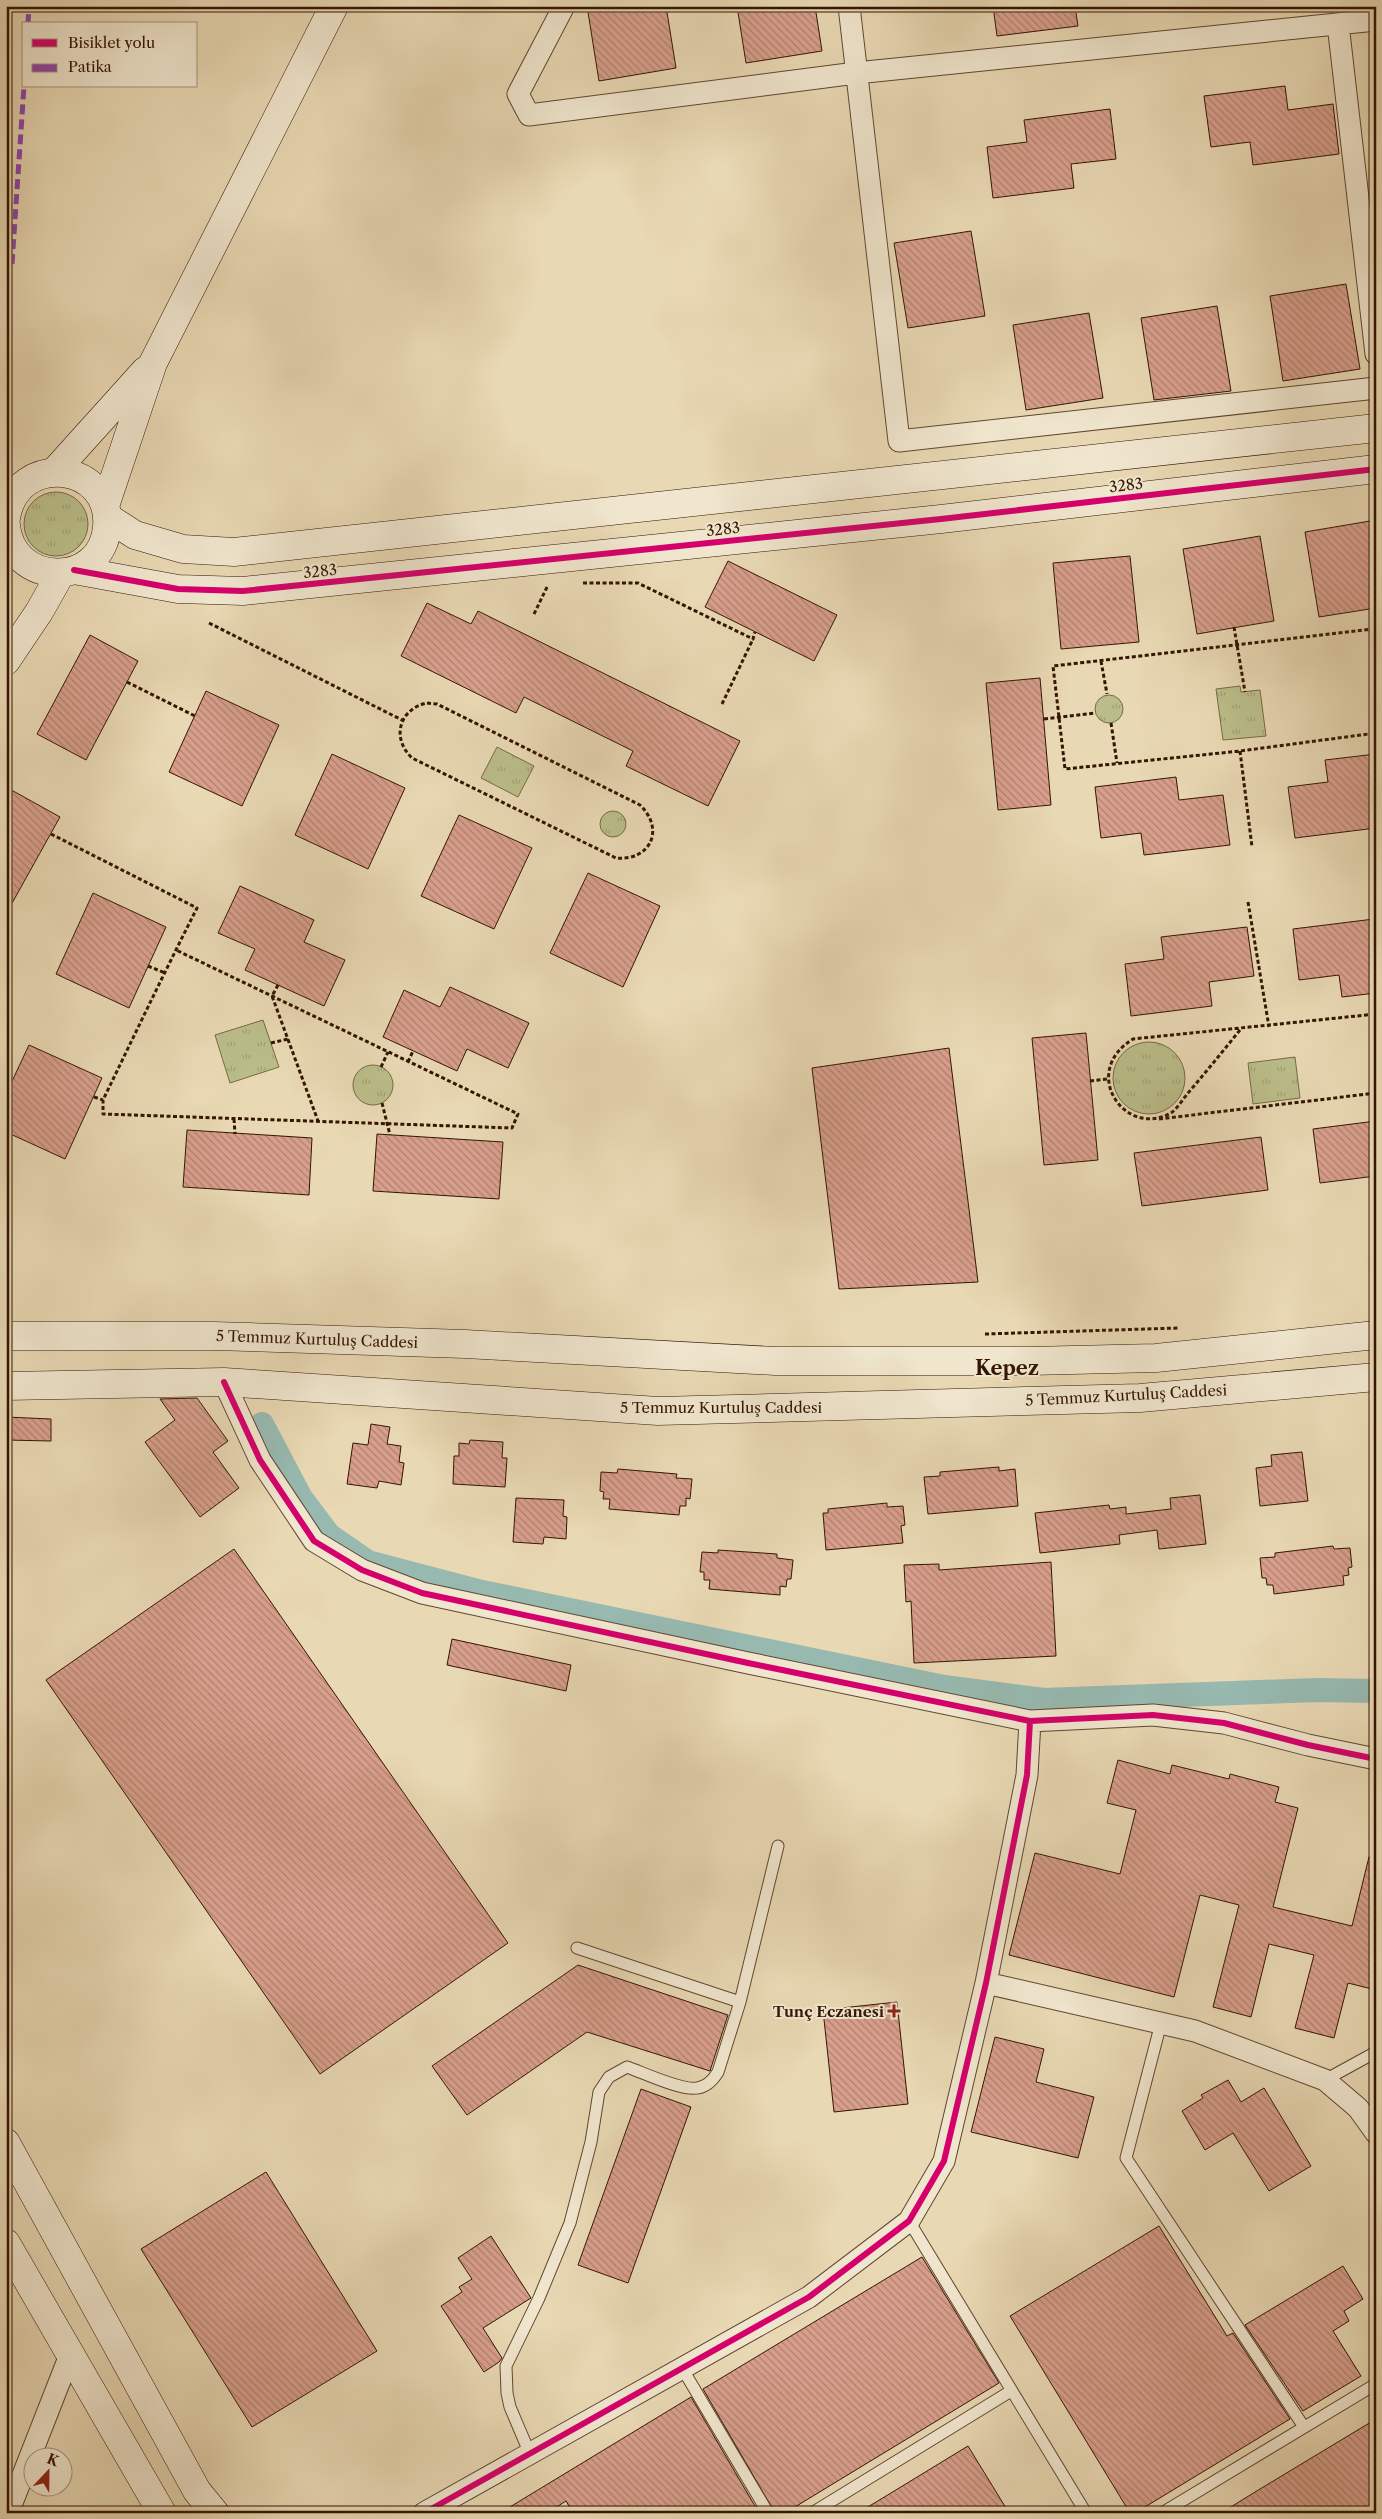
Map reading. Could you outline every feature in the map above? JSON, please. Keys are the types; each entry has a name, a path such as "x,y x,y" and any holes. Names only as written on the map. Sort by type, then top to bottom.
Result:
{"street":[{"path":"153,363 30,477 13,497 7,535 26,563 49,573 67,572 84,565 100,550 105,539 106,511 153,363 334,6"},
{"path":"564,6 518,94 529,115 856,74 1376,20"},
{"path":"848,6 899,441 1376,388"},
{"path":"1338,24 1376,354"},
{"name":"3283","path":"106,511 135,535 183,549 234,552 1376,428"},
{"name":"3283","path":"67,572 178,589 243,591 941,519 1376,469"},
{"path":"30,477 79,477 99,494 106,511"},
{"path":"6,661 67,572"},
{"name":"5 Temmuz Kurtuluş Caddesi","path":"6,1336 214,1336 465,1344 668,1357 794,1361 1156,1358 1376,1335"},
{"name":"5 Temmuz Kurtuluş Caddesi","path":"6,1386 224,1382 658,1410 1140,1398 1376,1377"},
{"path":"224,1382 260,1460 314,1541 362,1570 422,1593 1030,1721 1153,1715 1224,1723 1308,1744 1376,1758"},
{"path":"424,2513 809,2297 909,2221 944,2161 986,1983 1027,1775 1030,1721"},
{"path":"986,1983 1195,2031 1324,2080 1358,2108 1376,2133"},
{"path":"6,2143 197,2491 215,2513"},
{"path":"6,2243 162,2513"},
{"path":"8,2513 70,2356"}],"lane":[{"path":"530,2454 510,2408 505,2379 506,2366 542,2290 570,2223 590,2142 599,2092 609,2077 627,2068 691,2089 708,2085 718,2072 740,2002 778,1846"},
{"path":"577,1948 740,2002"},
{"path":"1161,2023 1126,2158 1304,2427"},
{"path":"1324,2080 1376,2052"},
{"path":"909,2221 1086,2513"},
{"path":"682,2368 768,2513"},
{"path":"1162,2513 1376,2384"},
{"path":"812,2513 1012,2390"}],"path":[{"path":"534,614 548,583"},
{"path":"578,583 638,584 753,639"},
{"path":"209,623 402,720"},
{"path":"1234,627 1245,692"},
{"path":"1376,650 1373,629 1053,666 1065,769 1240,751 1376,733"},
{"path":"722,704 755,632"},
{"path":"1101,661 1107,694"},
{"path":"127,682 195,716"},
{"path":"437,704 640,805 652,821 653,832 650,842 645,850 636,856 626,859 616,858 412,758 401,743 399,734 402,720 410,710 418,705 437,704"},
{"path":"1044,719 1095,713"},
{"path":"1111,723 1117,763"},
{"path":"1240,751 1252,847"},
{"path":"50,834 197,908 164,973 104,1100 103,1114 512,1128 518,1114 176,950"},
{"path":"1248,902 1269,1026"},
{"path":"148,966 164,973"},
{"path":"278,985 272,996 318,1121"},
{"path":"1376,1014 1133,1040 1120,1047 1113,1057 1108,1079 1112,1092 1121,1106 1137,1117 1153,1120 1376,1093"},
{"path":"1153,1120 1172,1112 1240,1030"},
{"path":"271,1043 288,1039"},
{"path":"408,1062 414,1051"},
{"path":"381,1066 388,1052"},
{"path":"1090,1081 1108,1079"},
{"path":"94,1097 104,1100"},
{"path":"382,1103 390,1135"},
{"path":"234,1119 236,1134"},
{"path":"979,1334 1188,1328"}],"green space":[{"path":"50,492 62,492 79,501 86,512 88,524 86,536 79,547 62,556 50,556 38,551 29,542 24,530 24,518 29,506 38,497"},
{"path":"1240,686 1241,692 1260,690 1266,736 1223,740 1216,689"},
{"path":"1109,695 1119,699 1123,709 1119,719 1109,723 1099,719 1095,709 1099,699"},
{"path":"497,747 534,766 518,797 481,778"},
{"path":"613,811 622,815 626,824 622,833 613,837 604,833 600,824 604,815"},
{"path":"263,1020 279,1067 230,1083 215,1035"},
{"path":"1149,1042 1169,1048 1179,1058 1185,1078 1179,1098 1169,1108 1149,1114 1129,1108 1119,1098 1113,1078 1119,1058 1129,1048"},
{"path":"1295,1057 1300,1098 1253,1104 1248,1063"},
{"path":"373,1065 387,1071 393,1085 387,1099 373,1105 359,1099 353,1085 359,1071"}],"building":[{"path":"587,6 666,6 676,68 599,81"},
{"path":"737,6 815,6 822,51 746,63"},
{"path":"993,6 1075,6 1078,26 997,36"},
{"path":"1285,86 1288,110 1333,104 1339,154 1253,165 1250,142 1211,147 1204,96"},
{"path":"1110,109 1116,159 1071,164 1074,188 993,198 987,147 1027,142 1024,120"},
{"path":"971,231 985,316 908,328 894,243"},
{"path":"1346,284 1360,369 1283,381 1270,296"},
{"path":"1217,306 1231,391 1154,400 1141,318"},
{"path":"1089,313 1103,398 1026,410 1013,325"},
{"path":"1376,520 1376,608 1319,617 1305,532"},
{"path":"1260,536 1274,621 1197,634 1183,549"},
{"path":"1130,556 1139,642 1061,649 1053,563"},
{"path":"728,561 837,615 814,661 705,607"},
{"path":"427,603 471,624 478,611 740,741 708,806 626,766 633,751 524,697 516,713 401,656"},
{"path":"90,635 138,661 86,760 37,734"},
{"path":"1040,678 1051,805 998,810 986,683"},
{"path":"206,691 279,725 242,806 169,772"},
{"path":"332,754 405,788 368,869 295,835"},
{"path":"1376,754 1376,804 1373,804 1376,828 1295,838 1288,787 1328,782 1325,760"},
{"path":"1176,777 1179,800 1223,795 1230,845 1144,855 1141,833 1101,838 1095,787"},
{"path":"6,787 60,817 6,914"},
{"path":"459,815 532,848 494,929 421,896"},
{"path":"588,873 660,906 623,987 550,953"},
{"path":"240,886 314,920 304,942 345,960 324,1006 245,970 255,949 218,933"},
{"path":"93,893 166,927 129,1008 56,974"},
{"path":"1374,919 1376,993 1342,997 1339,975 1299,980 1293,929"},
{"path":"1247,927 1254,976 1209,982 1212,1006 1131,1016 1125,964 1164,959 1161,937"},
{"path":"450,987 529,1023 508,1068 467,1049 457,1071 383,1037 404,990 440,1007"},
{"path":"1086,1033 1098,1160 1044,1165 1032,1038"},
{"path":"29,1045 102,1078 65,1159 6,1132 6,1094"},
{"path":"949,1048 978,1282 839,1289 812,1068"},
{"path":"1376,1121 1376,1176 1320,1183 1313,1129"},
{"path":"187,1130 312,1138 309,1195 183,1187"},
{"path":"377,1134 503,1142 499,1199 373,1191"},
{"path":"1261,1137 1268,1190 1142,1206 1134,1153"},
{"path":"197,1398 228,1441 213,1452 239,1488 200,1517 145,1442 175,1420 160,1399"},
{"path":"6,1417 51,1419 51,1441 6,1440"},
{"path":"371,1424 390,1427 387,1444 401,1446 399,1462 404,1463 401,1485 379,1481 377,1488 347,1484 353,1443 368,1445"},
{"path":"470,1440 503,1442 502,1458 507,1458 505,1487 453,1484 454,1456 459,1456 459,1443 469,1444"},
{"path":"1302,1452 1308,1501 1260,1506 1256,1468 1272,1466 1271,1455"},
{"path":"999,1467 999,1471 1015,1469 1018,1506 928,1514 924,1477 940,1476 940,1472"},
{"path":"618,1469 677,1474 676,1478 692,1479 690,1499 686,1498 686,1506 680,1506 679,1515 609,1509 610,1499 603,1499 604,1492 600,1491 601,1472 617,1473"},
{"path":"1200,1495 1206,1544 1159,1549 1157,1530 1119,1535 1120,1544 1040,1553 1035,1513 1109,1505 1110,1509 1126,1507 1126,1514 1171,1509 1170,1498"},
{"path":"516,1498 564,1500 563,1516 567,1517 566,1539 544,1537 543,1544 513,1542"},
{"path":"887,1503 887,1507 903,1506 905,1525 901,1526 903,1543 826,1550 823,1513 828,1513 828,1509"},
{"path":"1333,1546 1334,1549 1350,1548 1352,1567 1348,1568 1349,1575 1343,1576 1344,1585 1274,1594 1273,1585 1267,1585 1266,1578 1262,1578 1260,1558 1275,1557 1275,1553"},
{"path":"234,1549 508,1943 320,2074 46,1680"},
{"path":"718,1550 777,1554 777,1558 793,1560 791,1579 787,1579 786,1587 780,1586 780,1595 709,1589 710,1580 704,1580 704,1572 700,1572 702,1552 718,1553"},
{"path":"1051,1562 1056,1656 914,1663 911,1601 906,1602 904,1565 939,1564 939,1570"},
{"path":"452,1639 571,1665 566,1691 447,1665"},
{"path":"1118,1760 1170,1774 1172,1765 1229,1779 1230,1774 1279,1787 1275,1802 1298,1808 1273,1907 1352,1926 1369,1857 1376,1857 1376,1990 1348,1983 1334,2038 1295,2028 1314,1955 1269,1944 1251,2017 1213,2007 1239,1905 1200,1895 1174,1997 1009,1955 1035,1853 1120,1874 1136,1810 1107,1803"},
{"path":"578,1965 728,2015 710,2071 587,2032 467,2115 432,2066"},
{"path":"897,2002 908,2104 834,2112 823,2010"},
{"path":"995,2037 1044,2049 1036,2082 1094,2097 1078,2158 971,2132"},
{"path":"1228,2080 1241,2102 1264,2088 1311,2166 1269,2191 1233,2133 1205,2150 1182,2111 1203,2098 1201,2095"},
{"path":"641,2089 691,2107 628,2283 578,2265"},
{"path":"266,2172 377,2351 252,2427 141,2249"},
{"path":"1159,2226 1227,2336 1233,2333 1290,2419 1135,2513 1130,2513 1010,2316"},
{"path":"491,2236 531,2298 483,2328 502,2358 484,2372 441,2306 462,2292 459,2287 472,2279 458,2258"},
{"path":"922,2257 999,2383 785,2513 775,2513 703,2389"},
{"path":"1343,2266 1363,2299 1344,2311 1349,2321 1333,2331 1361,2376 1303,2411 1245,2325"},
{"path":"691,2397 759,2513 573,2513 566,2501 547,2513 500,2513"},
{"path":"1376,2419 1376,2513 1221,2513 1260,2489"},
{"path":"968,2446 1009,2513 858,2513 909,2482"}],"waterway":[{"path":"262,1424 301,1498 329,1535 368,1562 482,1592 944,1687 1044,1700 1316,1690 1376,1691"}],"marked path":[{"path":"28,22 29,6"},
{"path":"12,264 24,88"}],"cycle path":[{"path":"74,570 178,589 243,591 941,519 1376,469"},
{"path":"224,1382 260,1460 314,1541 362,1570 422,1593 1030,1721 1153,1715 1224,1723 1308,1745 1376,1759"},
{"path":"424,2513 809,2297 909,2221 944,2161 986,1983 1027,1775 1030,1721"}],"place":[{"name":"Tunç Eczanesi","path":"894,2011"}],"district":[{"name":"Kepez","path":"1007,1368"}]}
